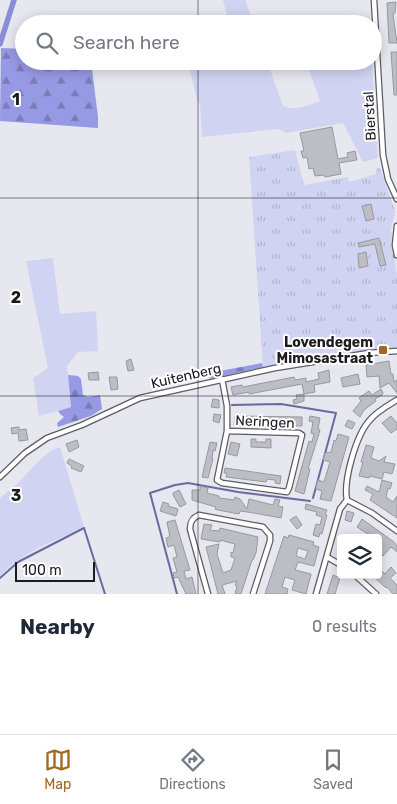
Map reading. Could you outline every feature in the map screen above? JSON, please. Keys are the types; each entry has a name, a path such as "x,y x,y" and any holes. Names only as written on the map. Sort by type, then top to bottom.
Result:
{"street":[{"name":"Bierstal","path":"374,0 375,15"},
{"name":"Bierstal","path":"378,70 383,155 388,179 397,199"},
{"path":"397,226 395,245 397,255"},
{"name":"Kuitenberg","path":"0,477 32,446 59,432 82,425 140,398 314,361 397,351"},
{"name":"Neringen","path":"222,380 227,406 227,431 217,480 222,483 287,492 302,435 227,431"},
{"path":"316,594 340,509 347,500 347,483 362,432 375,415 397,400"},
{"path":"347,500 372,513 397,530"},
{"path":"208,594 190,529 191,521 199,515 258,526 268,531 270,541 253,594"},
{"path":"327,557 337,563"},
{"path":"359,579 376,594"}],"green space":[{"path":"223,0 245,0 251,15 227,15"},
{"path":"1,48 15,49 15,70 92,70 98,128 0,121"},
{"path":"190,70 270,70 283,106 292,108 311,105 320,101 309,70 373,70 378,158 363,162 343,123 286,133 279,129 202,137 200,104 197,100"},
{"path":"295,150 304,185 348,177 349,182 376,174 376,169 380,168 395,211 391,229 397,278 397,347 263,367 249,157"},
{"path":"53,258 60,314 96,311 98,351 78,352 67,366 71,407 39,416 33,378 48,368 26,261"},
{"path":"262,363 263,367 210,379 209,373"},
{"path":"68,375 78,376 81,379 83,395 88,397 100,395 102,409 91,416 58,427 57,423 64,417 58,411 71,407"},
{"path":"60,447 84,527 28,554 0,576 0,498 15,486 42,458"}],"building":[{"path":"396,2 395,13 393,14 397,43 389,43 387,3"},
{"path":"391,52 397,52 397,95 394,95"},
{"path":"332,127 338,159 348,157 347,153 355,151 357,160 339,163 341,174 325,177 324,175 315,176 313,168 309,169 307,157 303,158 301,151 304,151 300,133"},
{"path":"371,204 374,219 366,221 362,206"},
{"path":"379,238 386,265 380,266 375,244 359,247 358,243"},
{"path":"366,252 368,266 359,268 358,254"},
{"path":"131,359 134,370 128,371 126,361"},
{"path":"389,361 394,382 397,380 397,393 389,383 380,388 379,376 367,377 366,365"},
{"path":"329,370 330,382 314,385 315,392 304,394 302,384 249,394 249,392 233,395 231,387 242,385 243,387 294,377 295,380 306,378 306,382 319,379 318,373"},
{"path":"98,372 99,380 89,380 88,373"},
{"path":"358,374 360,384 343,387 341,378"},
{"path":"109,377 117,377 118,389 111,390"},
{"path":"381,389 382,395 364,410 360,417 353,411 361,401 359,398 369,391 372,395"},
{"path":"304,394 304,401 294,404 293,400 297,399 296,395"},
{"path":"213,399 219,400 219,408 211,407"},
{"path":"214,414 221,415 219,423 213,421"},
{"path":"235,416 302,417 302,426 234,425"},
{"path":"310,416 320,418 318,429 320,430 308,469 310,469 304,494 295,491 309,441 312,442 314,434 311,433 313,422 309,421"},
{"path":"391,416 397,423 397,429 391,433 382,423"},
{"path":"348,420 355,423 352,429 345,426"},
{"path":"19,427 19,430 26,429 28,440 19,441 18,433 12,434 11,428"},
{"path":"338,434 349,437 331,501 320,499 322,491 316,489 316,486 318,480 324,482 330,462 323,460 325,453 331,452 334,440 336,441"},
{"path":"251,439 256,439 256,442 266,442 266,439 271,439 271,448 251,447"},
{"path":"77,440 79,447 69,452 66,444"},
{"path":"210,442 217,443 215,451 213,450 213,459 208,478 202,477"},
{"path":"231,442 240,444 237,456 228,454"},
{"path":"366,445 374,447 371,458 379,461 386,456 384,462 395,464 392,474 384,472 382,479 359,476"},
{"path":"69,459 84,466 81,472 71,468 72,466 67,463"},
{"path":"225,468 281,476 280,484 275,483 275,480 267,479 266,482 226,477 227,473 224,473"},
{"path":"382,480 392,483 390,489 388,488 386,497 393,502 397,496 397,518 370,500 373,494 365,490 367,486 379,492"},
{"path":"200,486 208,488 207,493 219,496 219,498 234,500 235,497 240,499 247,509 249,499 273,505 275,499 280,500 278,506 283,507 281,518 240,511 239,514 218,510 215,509 216,507 192,500 192,490 200,490"},
{"path":"179,490 186,504 180,507 173,495 173,493"},
{"path":"163,502 169,504 168,506 178,509 176,516 160,511"},
{"path":"306,504 327,510 322,534 320,533 319,537 313,535 316,524 320,525 322,517 316,515 317,512 305,509"},
{"path":"347,511 354,513 351,522 345,520"},
{"path":"296,516 302,525 297,529 290,520"},
{"path":"362,519 394,542 397,546 397,552 391,547 383,556 382,534 368,534 357,527"},
{"path":"175,520 190,570 184,571 186,579 192,577 196,594 186,594 178,577 174,578 173,573 177,572 173,558 177,557 174,545 168,547 166,538 170,537 167,522"},
{"path":"204,524 212,525 210,530 219,531 220,528 258,537 256,553 241,594 235,594 237,581 222,585 225,594 218,594 206,547 219,544 217,554 223,573 231,570 235,558 231,557 231,552 233,553 235,544 220,540 220,542 201,539"},
{"path":"289,535 314,542 313,545 319,547 314,566 298,562 295,570 311,574 306,594 292,590 295,580 285,577 282,587 288,589 287,594 265,594 284,536 288,538","holes":["298,548 308,551 305,559 296,556"]},
{"path":"391,567 396,573 390,578 397,585 397,594 393,594 376,579 382,579 382,571 385,574"},
{"path":"333,575 337,577 337,579 340,579 335,594 327,594"}],"waterway":[{"path":"0,44 14,0"},
{"path":"232,405 281,404 336,413 313,498"},
{"path":"177,594 150,493 188,483 238,492 310,501"},
{"path":"0,578 18,562 84,528 105,594"}],"place":[{"name":"Lovendegem Mimosastraat","path":"383,350"}]}
